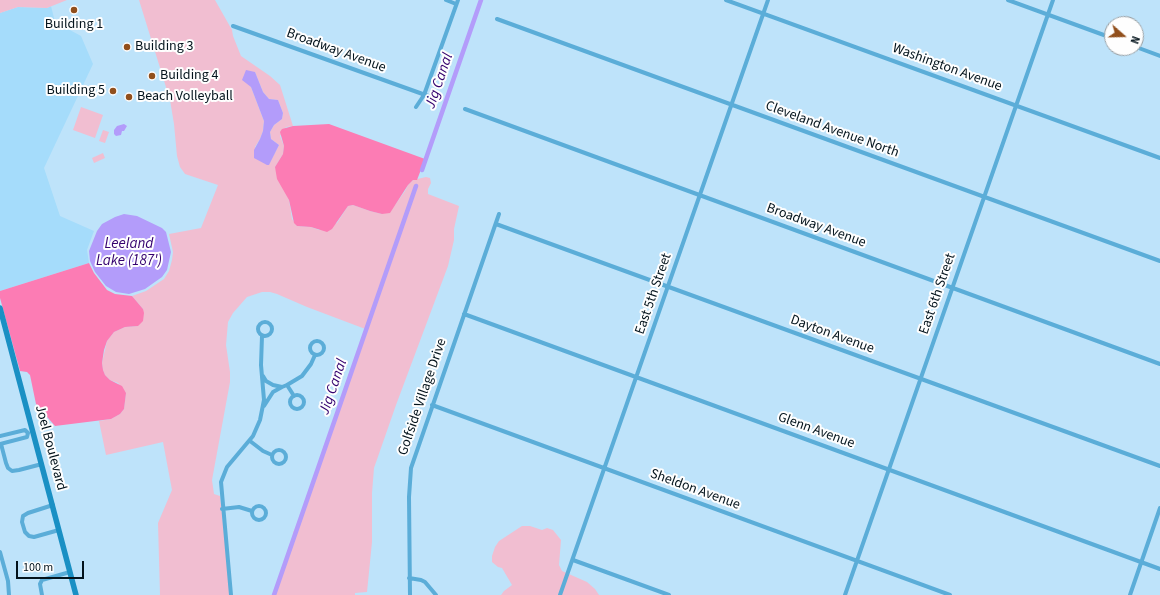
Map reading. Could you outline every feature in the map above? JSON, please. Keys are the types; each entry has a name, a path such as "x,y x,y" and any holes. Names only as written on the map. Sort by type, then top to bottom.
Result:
{"main road":[{"name":"Joel Boulevard","path":"0,308 30,432 42,464 76,595"}],"street":[{"path":"416,107 424,95 457,2 446,0"},
{"name":"Washington Avenue","path":"726,0 1160,158"},
{"name":"East 5th Street","path":"560,595 768,0"},
{"path":"1008,0 1104,35"},
{"name":"East 6th Street","path":"845,595 1015,105 1053,0"},
{"name":"Cleveland Avenue North","path":"497,19 1160,261"},
{"name":"Broadway Avenue","path":"233,26 431,97"},
{"path":"1144,50 1160,56"},
{"name":"Broadway Avenue","path":"465,110 1160,364"},
{"name":"Golfside Village Drive","path":"410,595 410,474 413,461 499,214"},
{"name":"Dayton Avenue","path":"496,224 1160,466"},
{"name":"Glenn Avenue","path":"464,314 1160,569"},
{"path":"262,336 263,408"},
{"path":"262,372 264,379 270,384 282,386 287,385 302,376 315,356"},
{"path":"287,385 294,396"},
{"path":"231,595 222,509 222,476 230,462 250,441 258,426 263,408 273,392 282,386"},
{"name":"Sheldon Avenue","path":"432,406 950,595"},
{"path":"0,436 25,430 30,432 27,437 1,444 8,468 12,471 42,464"},
{"path":"250,441 262,451 272,455"},
{"path":"53,505 28,513 24,516 22,522 25,532 29,536 34,537 59,530"},
{"path":"222,509 239,507 252,511"},
{"path":"1130,595 1160,508"},
{"path":"0,552 8,581 9,595"},
{"path":"573,560 669,595"},
{"path":"42,595 40,584 42,580 70,572"},
{"path":"409,578 425,582 436,595"}],"shaded area":[{"path":"0,0 67,0 47,8 18,7 0,13"},
{"path":"139,0 215,0 232,30 241,56 270,76 280,85 293,126 286,127 280,136 284,146 283,154 275,167 289,200 292,219 297,226 311,227 319,230 337,223 348,206 353,205 382,214 395,205 413,180 426,177 430,178 431,183 428,189 428,194 459,206 454,229 454,240 448,266 374,468 372,493 372,542 367,592 355,593 355,595 275,595 292,547 293,533 307,499 368,330 277,294 262,292 247,297 233,313 228,322 226,345 230,382 212,480 214,494 220,496 231,595 160,595 158,523 172,490 163,442 106,455 99,421 111,419 120,414 124,409 126,393 118,383 110,380 105,375 103,370 102,363 107,341 114,332 125,327 138,326 143,309 132,296 146,291 164,279 169,271 173,252 169,234 201,228 218,185 185,174 180,167 177,156 170,100","holes":["255,72 263,92 269,99 278,100 283,113 282,119 274,125 270,132 271,139 279,145 269,164 255,147 263,131 264,121 249,84"]},
{"path":"51,6 55,22 81,36 93,64 44,168 60,216 94,231 87,250 89,263 0,291 0,13 18,7 47,8"},
{"path":"81,107 103,115 95,138 73,130"},
{"path":"329,124 425,159 417,180 413,180 408,185 390,213 382,214 353,205 348,206 332,229 327,232 311,227 297,226 294,223 289,200 277,179 275,167 283,154 284,146 280,132 282,129 293,126"},
{"path":"103,130 109,132 105,143 99,141"},
{"path":"103,153 105,158 94,163 92,158"},
{"path":"89,263 94,273 107,290 115,294 132,296 143,309 143,321 138,326 125,327 114,332 107,341 104,350 102,363 105,375 110,380 122,386 126,393 124,409 120,414 111,419 55,426 36,404 30,375 27,372 20,371 0,298 0,291"},
{"path":"522,526 530,526 542,530 547,528 553,530 561,540 559,565 562,571 587,582 599,595 501,595 512,585 502,568 498,567 492,562 492,556 499,541"}],"water":[{"path":"246,70 255,72 263,92 269,99 278,100 283,113 282,119 274,125 270,132 271,139 279,145 269,165 254,158 254,150 263,131 264,121 251,87 242,80"},
{"path":"124,124 127,126 124,131 122,131 121,135 116,136 114,134 114,130 117,126"},
{"name":"Leeland Lake (187')","path":"124,214 137,216 162,228 166,232 171,252 167,270 162,277 145,289 129,294 116,292 106,286 95,272 90,261 89,251 97,231 102,224"}],"waterway":[{"name":"Jig Canal","path":"422,170 481,0"},
{"name":"Jig Canal","path":"274,595 416,186"}],"place":[{"name":"Building 1","path":"74,10"},
{"name":"Building 3","path":"127,47"},
{"name":"Building 4","path":"152,76"},
{"name":"Building 5","path":"113,91"},
{"name":"Beach Volleyball","path":"129,97"}]}
